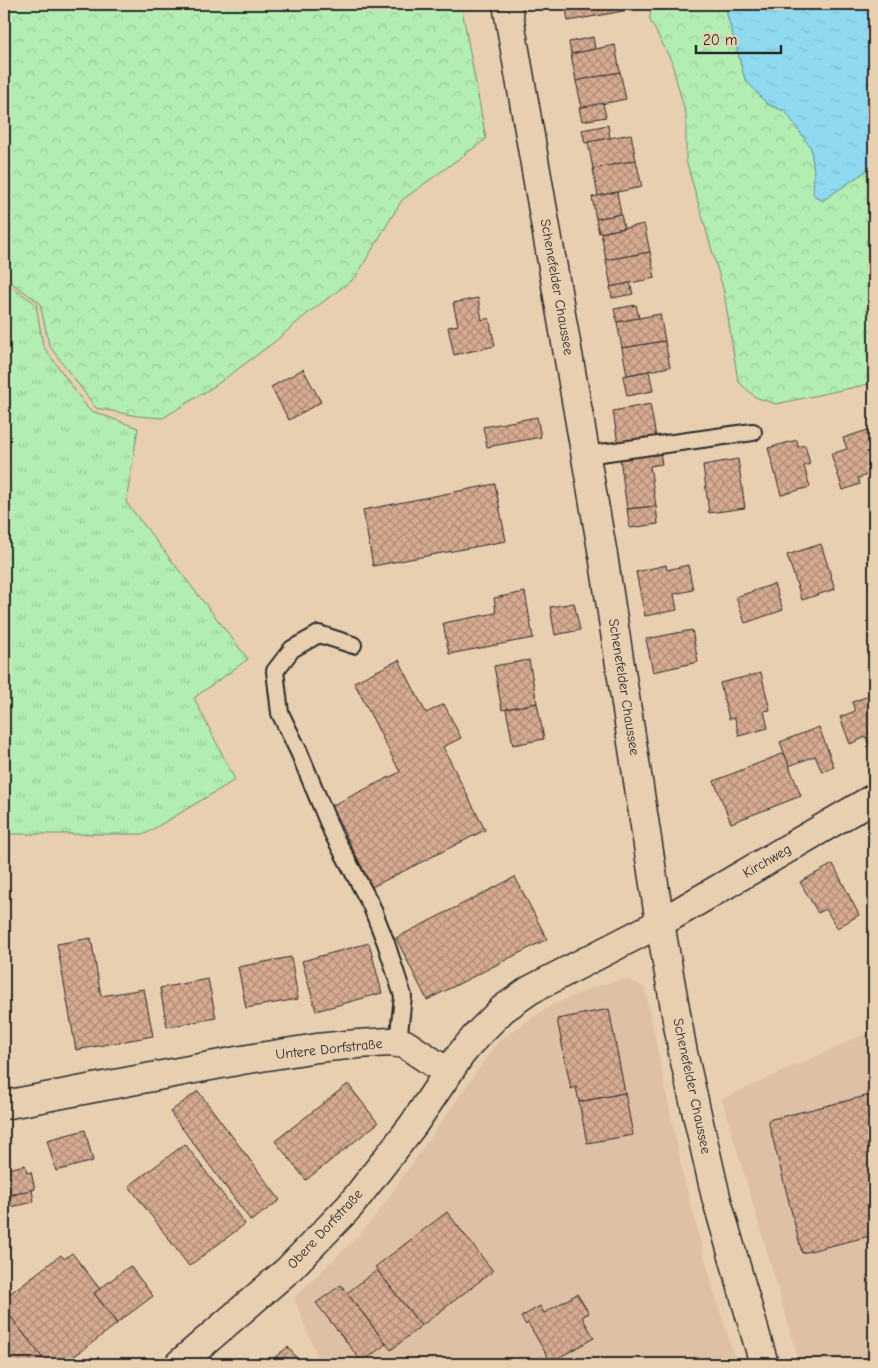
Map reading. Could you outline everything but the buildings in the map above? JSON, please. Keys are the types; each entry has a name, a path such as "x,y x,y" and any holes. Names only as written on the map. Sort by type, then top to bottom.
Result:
{"street":[{"name":"Schenefelder Chaussee","path":"507,4 603,555 660,923 683,1053 716,1197 764,1364"},
{"name":"Kirchweg","path":"660,923 874,798"},
{"path":"448,1072 483,1029 503,1009 517,999 660,923"},
{"name":"Untere Dorfstraße","path":"4,1105 162,1074 317,1048 374,1043 405,1044 448,1072"},
{"name":"Obere Dorfstraße","path":"179,1364 288,1270 350,1206 413,1124 448,1072"}],"lane":[{"path":"586,455 753,432"},
{"path":"353,645 319,634 292,649 275,671 280,713 299,752 333,834 371,905 389,952 403,996 398,1043"}],"shaded area":[{"path":"624,979 637,983 645,989 683,1175 715,1296 737,1364 320,1364 294,1298 356,1238 376,1215 499,1040 550,1006 596,986"},
{"path":"874,1030 874,1364 800,1364 722,1099"}],"green space":[{"path":"4,4 461,4 486,139 402,200 355,278 216,385 163,418 137,416 96,408 49,345 40,303 7,280 4,280"},
{"path":"651,4 726,4 745,79 766,103 786,112 811,148 814,194 822,201 869,169 874,170 874,383 776,404 755,397 738,381 724,292 686,160 686,115 671,60 650,20"},
{"path":"10,286 36,304 43,346 89,410 138,428 126,502 248,659 194,698 235,780 145,834 4,834 4,287"}],"water":[{"path":"726,4 874,4 874,170 869,169 822,201 813,194 814,172 811,148 786,112 766,103 745,79"}]}
